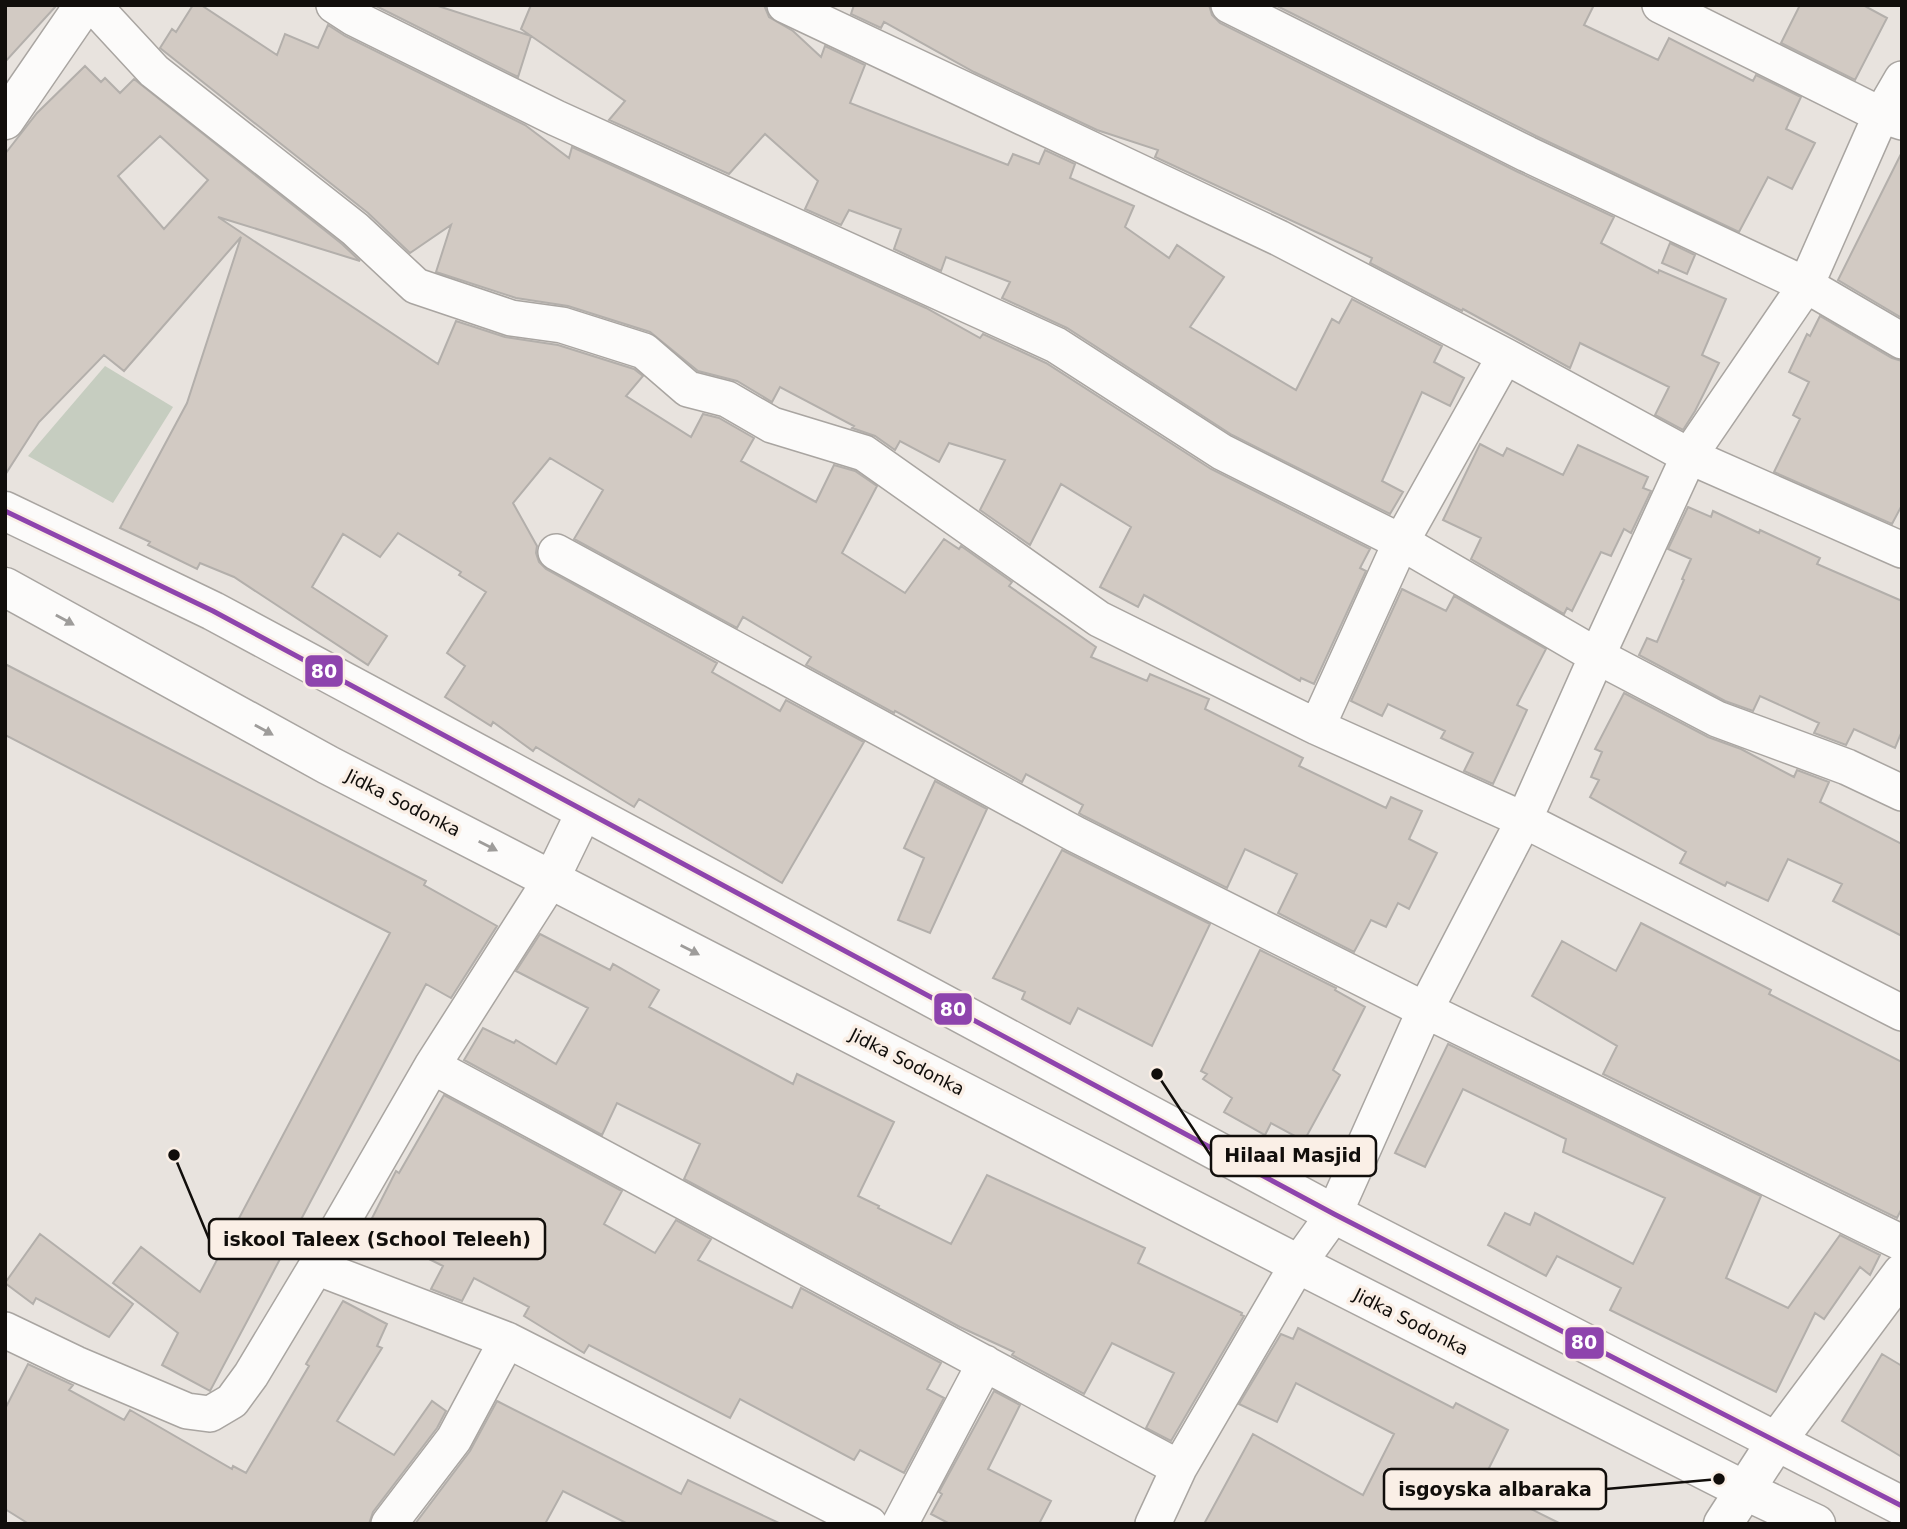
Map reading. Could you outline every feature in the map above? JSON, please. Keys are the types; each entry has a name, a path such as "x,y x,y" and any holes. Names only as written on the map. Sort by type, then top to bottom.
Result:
{"main road":[{"path":"5,120 84,5"},
{"path":"5,511 213,611 1334,1214 1902,1506"},
{"name":"Jidka Sodonka","path":"5,587 328,765 1298,1264 1816,1524"},
{"path":"1723,1524 1776,1442 1902,1273"}],"street":[{"path":"93,5 154,71 355,229 416,286 510,318 562,325 644,351 688,389 727,399 772,425 864,453 1099,619 1317,727 1524,820 1902,1013"},
{"path":"334,5 354,18 556,118 1056,345 1222,452 1401,542 1597,656 1717,719 1847,767 1902,793"},
{"path":"786,5 1279,238 1689,456 1900,544"},
{"path":"1228,5 1527,154 1806,285 1902,341"},
{"path":"1660,5 1892,119"},
{"path":"1153,1524 1180,1468 1298,1264 1334,1214 1425,1010 1524,820 1689,456 1806,285 1892,119 1902,79"},
{"path":"1317,727 1401,542 1505,356"},
{"path":"556,552 1075,834 1425,1010 1902,1243"},
{"path":"5,1330 76,1364 187,1411 210,1414 232,1402 316,1267 432,1066 552,878 584,810"},
{"path":"432,1066 1180,1468"},
{"path":"316,1267 507,1340 869,1524"},
{"path":"389,1524 454,1439 507,1340"},
{"path":"900,1524 985,1363"}],"shaded area":[{"path":"105,366 173,407 113,503 28,456"}],"building":[{"path":"5,5 57,5 5,62"},
{"path":"193,5 201,5 277,55 285,34 318,48 328,25 345,36 525,125 569,158 572,147 926,308 980,338 983,334 1046,363 1211,469 1370,549 1360,568 1366,571 1314,684 1301,678 1300,681 1144,595 1138,607 1100,587 1131,527 1061,484 1030,545 980,510 1005,460 949,443 939,462 900,441 895,450 875,436 852,428 854,426 780,387 772,402 737,381 698,371 650,332 568,306 516,298 436,272 451,225 410,253 368,213 160,48 172,29 176,32"},
{"path":"374,5 435,5 531,36 518,77"},
{"path":"531,5 764,5 769,17 793,31 821,57 825,46 865,65 850,103 1008,165 1013,154 1039,164 1045,150 1075,164 1070,178 1134,206 1125,227 1169,258 1177,245 1224,277 1190,327 1296,390 1332,319 1339,323 1352,299 1442,346 1434,362 1464,378 1450,406 1422,392 1382,481 1403,492 1390,514 1232,435 1067,328 1002,298 1010,282 946,257 941,271 894,249 901,229 849,210 841,225 805,209 818,181 765,134 729,174 609,120 625,101 521,29"},
{"path":"854,5 1209,5 1212,15 1220,23 1614,217 1601,243 1658,273 1659,270 1726,299 1702,355 1719,363 1683,430 1655,415 1669,387 1580,343 1570,368 1463,309 1462,311 1370,263 1372,258 1155,157 1158,150 1097,130 974,72 884,22 881,28 851,14"},
{"path":"1275,5 1594,5 1584,25 1658,60 1669,38 1753,81 1756,75 1801,97 1786,129 1815,143 1792,189 1768,177 1739,232 1536,136"},
{"path":"1800,5 1863,5 1887,18 1855,80 1781,43"},
{"path":"85,66 101,82 105,78 120,93 134,79 360,261 218,217 438,364 456,321 505,337 558,345 634,369 643,376 626,396 691,437 703,414 719,418 754,438 741,461 816,502 834,465 855,471 877,486 842,553 905,593 944,539 959,549 961,546 1012,582 1009,586 1096,647 1091,657 1147,681 1150,674 1209,699 1205,709 1303,758 1299,766 1386,808 1391,797 1422,811 1409,839 1437,853 1409,909 1398,903 1386,927 1371,920 1354,952 1278,913 1297,874 1245,849 1227,888 1084,816 1079,813 1083,805 1026,774 1022,782 806,665 811,657 743,617 737,628 574,539 603,490 550,458 513,503 537,546 539,562 546,569 717,663 712,672 780,711 786,700 864,742 782,883 639,799 634,807 536,747 533,751 493,722 491,726 445,697 465,666 447,653 486,592 459,575 461,572 398,533 380,557 343,534 312,587 387,636 368,665 234,577 200,563 197,569 148,545 150,542 120,528 187,403 241,237 124,371 104,355 39,422 5,475 5,154 37,113","holes":["160,136 208,180 164,229 118,176"]},
{"path":"1902,152 1902,318 1838,280"},
{"path":"1670,243 1695,255 1687,274 1662,263"},
{"path":"1820,316 1892,358 1902,361 1902,505 1892,524 1774,472 1800,419 1793,415 1809,382 1789,372 1807,334 1810,336"},
{"path":"1480,444 1503,456 1507,448 1563,475 1578,445 1648,477 1643,488 1651,491 1631,533 1624,529 1611,556 1601,552 1572,611 1567,608 1564,614 1471,559 1481,538 1443,520"},
{"path":"1688,507 1711,517 1713,511 1759,533 1760,530 1820,558 1817,564 1902,601 1902,731 1895,748 1854,729 1846,745 1814,733 1819,723 1760,696 1753,711 1725,701 1639,655 1647,638 1657,642 1691,559 1668,549"},
{"path":"1402,589 1446,611 1454,596 1546,649 1517,705 1527,710 1493,784 1464,771 1473,753 1441,738 1445,731 1388,704 1382,716 1351,701"},
{"path":"5,664 426,881 424,885 497,926 451,998 426,984 210,1391 162,1365 178,1333 113,1283 141,1247 200,1292 390,933 5,735"},
{"path":"1624,693 1708,737 1741,749 1794,777 1797,770 1829,782 1820,802 1902,844 1902,936 1833,901 1842,884 1788,859 1768,901 1727,882 1725,886 1680,863 1686,852 1590,797 1599,780 1591,777 1602,752 1595,749"},
{"path":"935,781 987,809 930,933 898,920 924,858 904,848"},
{"path":"1062,850 1210,924 1152,1046 1078,1008 1070,1024 1022,999 1025,992 993,978"},
{"path":"1641,923 1771,990 1769,994 1902,1062 1902,1208 1897,1218 1603,1074 1617,1046 1532,996 1562,941 1616,971"},
{"path":"540,934 610,970 613,964 659,990 649,1007 793,1084 797,1074 894,1122 858,1196 879,1206 878,1208 951,1244 987,1175 1145,1248 1138,1263 1242,1313 1244,1316 1171,1441 1146,1428 1174,1373 1112,1343 1084,1394 1012,1355 1014,1352 960,1327 684,1179 700,1144 617,1103 602,1135 464,1060 483,1028 514,1043 516,1040 556,1064 588,1008 516,971"},
{"path":"1260,950 1336,988 1335,990 1365,1007 1333,1070 1340,1075 1304,1141 1271,1123 1265,1135 1224,1112 1232,1098 1203,1079 1207,1074 1201,1071"},
{"path":"1448,1044 1761,1196 1726,1278 1788,1308 1840,1235 1880,1255 1870,1275 1860,1267 1824,1319 1815,1313 1776,1392 1610,1310 1621,1288 1557,1256 1546,1276 1488,1245 1505,1213 1530,1225 1535,1213 1633,1264 1665,1198 1563,1152 1566,1139 1463,1089 1425,1167 1395,1153"},
{"path":"444,1095 622,1191 604,1224 655,1253 676,1220 711,1239 698,1260 792,1308 801,1288 941,1363 927,1389 944,1398 904,1473 860,1450 854,1460 740,1399 730,1418 589,1345 584,1353 524,1316 529,1307 474,1278 462,1301 431,1289 443,1266 367,1228 396,1171 399,1173"},
{"path":"40,1234 133,1304 109,1337 36,1298 33,1304 5,1283"},
{"path":"343,1301 387,1324 377,1346 382,1348 337,1421 394,1455 432,1401 446,1411 437,1428 373,1512 369,1524 29,1524 5,1509 5,1409 28,1364 73,1385 69,1390 124,1420 130,1410 232,1469 233,1466 246,1473 309,1366 306,1364"},
{"path":"1298,1328 1453,1408 1456,1403 1508,1430 1481,1484 1561,1524 1204,1524 1253,1434 1363,1495 1394,1434 1296,1383 1277,1422 1239,1404 1281,1334 1293,1339"},
{"path":"1882,1354 1902,1366 1902,1457 1842,1421"},
{"path":"994,1391 1020,1405 988,1469 1051,1501 1039,1524 950,1524 931,1514 942,1494 939,1492"},
{"path":"497,1401 681,1494 688,1480 781,1524 628,1524 563,1491 545,1524 415,1524 470,1451"}],"transit line":[{"name":"80","path":"5,511 213,611 1334,1214 1902,1506"}],"place":[{"name":"Hilaal Masjid","path":"1157,1074"},
{"name":"iskool Taleex (School Teleeh)","path":"174,1155"},
{"name":"isgoyska albaraka","path":"1719,1479"}]}
